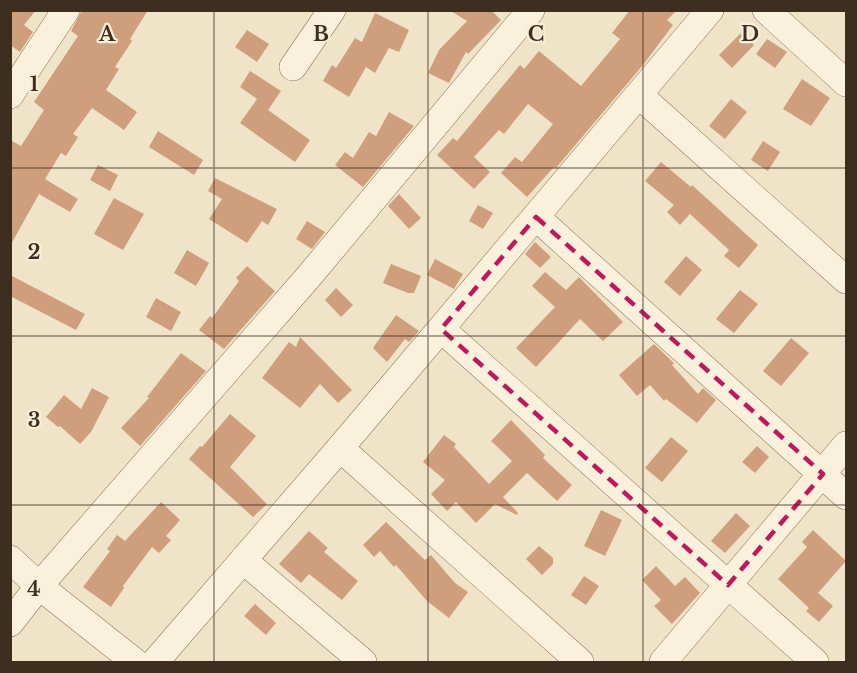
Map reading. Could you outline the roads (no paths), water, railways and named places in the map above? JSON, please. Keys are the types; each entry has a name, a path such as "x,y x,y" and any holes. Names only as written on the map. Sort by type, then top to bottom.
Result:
{"street":[{"path":"10,95 66,10"},
{"path":"293,67 332,10"},
{"path":"10,623 39,586 310,275 531,10"},
{"path":"155,663 710,10"},
{"path":"766,10 846,83"},
{"path":"639,95 846,280"},
{"path":"536,217 846,496"},
{"path":"441,329 814,663"},
{"path":"663,663 846,445"},
{"path":"340,448 580,663"},
{"path":"10,559 39,586 135,663"},
{"path":"243,560 363,663"}]}
